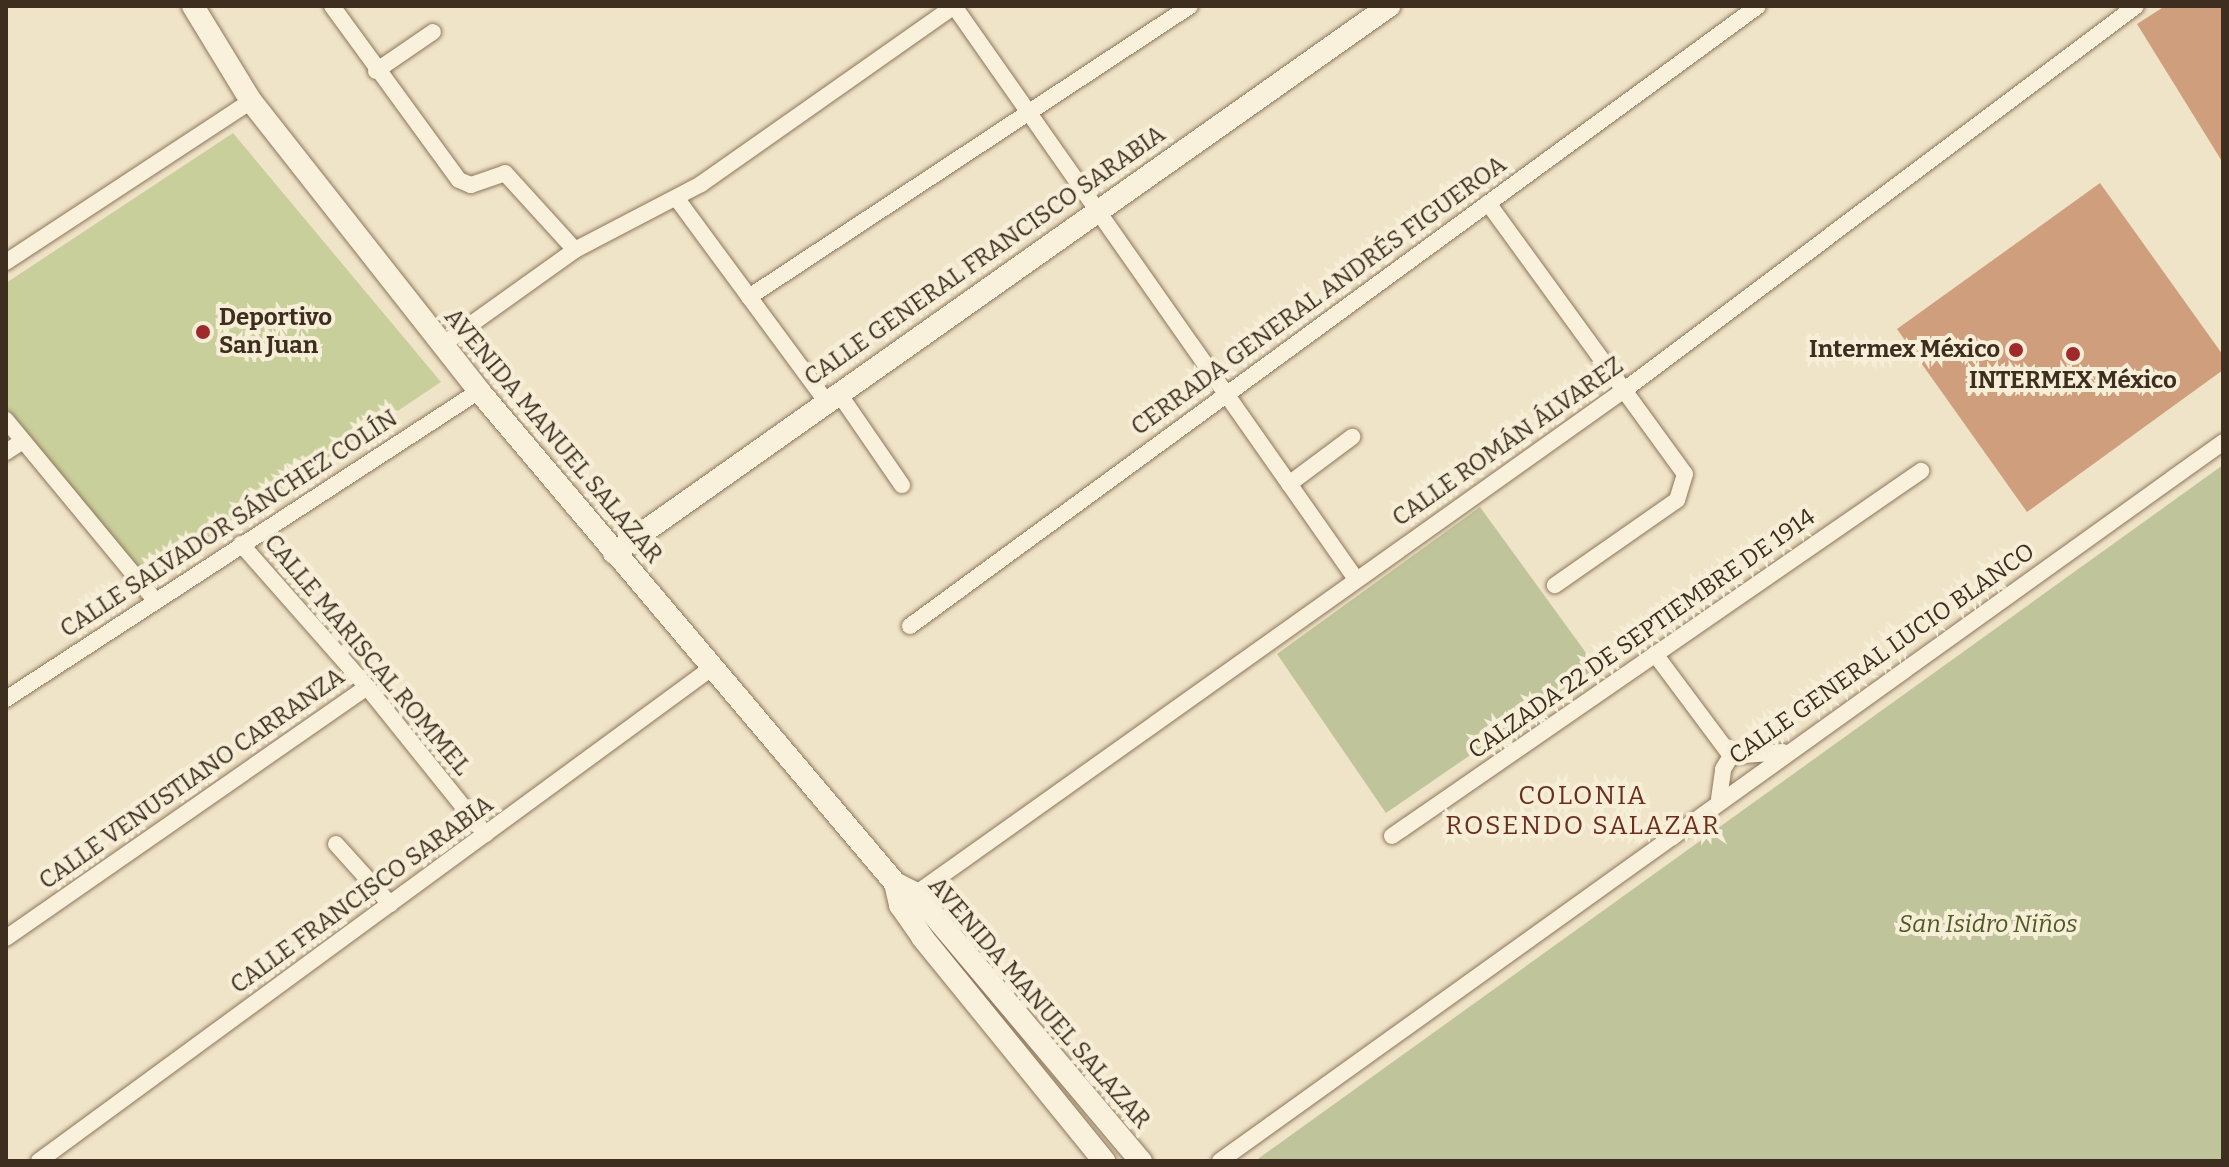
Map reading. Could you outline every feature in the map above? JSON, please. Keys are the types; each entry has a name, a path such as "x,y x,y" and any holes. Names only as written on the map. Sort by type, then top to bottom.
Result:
{"street":[{"name":"AVENIDA MANUEL SALAZAR","path":"193,6 251,101 479,391 908,899 1141,1161"},
{"path":"332,6 376,71 459,180 471,185 505,173 575,250"},
{"path":"442,345 575,250 677,199 954,6 1356,579"},
{"path":"749,297 1190,6"},
{"name":"CALLE GENERAL FRANCISCO SARABIA","path":"614,553 1098,208 1389,6"},
{"name":"CERRADA GENERAL ANDRÉS FIGUEROA","path":"910,626 1758,6"},
{"name":"CALLE ROMÁN ÁLVAREZ","path":"908,899 1627,388 2136,6"},
{"path":"376,71 433,32"},
{"path":"6,262 251,101"},
{"path":"677,199 749,297 902,485"},
{"path":"1488,203 1679,461 1685,487 1677,500 1555,585"},
{"name":"CALLE SALVADOR SÁNCHEZ COLÍN","path":"6,699 154,599 479,391"},
{"path":"6,420 154,599"},
{"path":"1289,484 1352,437"},
{"path":"6,452 23,441"},
{"name":"CALLE GENERAL LUCIO BLANCO","path":"1220,1161 1719,799 2223,442"},
{"name":"CALZADA 22 DE SEPTIEMBRE DE 1914","path":"1392,836 1921,471"},
{"name":"CALLE MARISCAL ROMMEL","path":"241,544 367,687 485,834"},
{"path":"1655,654 1731,756"},
{"name":"CALLE FRANCISCO SARABIA","path":"39,1161 713,667"},
{"name":"CALLE VENUSTIANO CARRANZA","path":"6,938 367,687"},
{"path":"1731,756 1785,752"},
{"path":"1719,799 1723,769 1731,756"},
{"path":"336,844 390,904"},
{"name":"AVENIDA MANUEL SALAZAR","path":"908,899 1035,1078 1104,1161"},
{"path":"1035,1078 1055,1062"}],"green space":[{"name":"Deportivo San Juan","path":"233,133 441,382 146,579 6,408 6,283"},
{"name":"San Isidro Niños","path":"2223,465 2223,1161 1255,1161"},
{"path":"1480,507 1597,668 1386,813 1277,654"}],"building":[{"path":"2165,6 2223,6 2223,163 2137,24"},
{"path":"2100,183 2223,355 2223,370 2027,512 1897,329"}],"place":[{"name":"Deportivo San Juan","path":"203,332"},
{"name":"Intermex México","path":"2016,350"},
{"name":"INTERMEX México","path":"2073,354"}],"district":[{"name":"COLONIA ROSENDO SALAZAR","path":"1583,811"}]}
